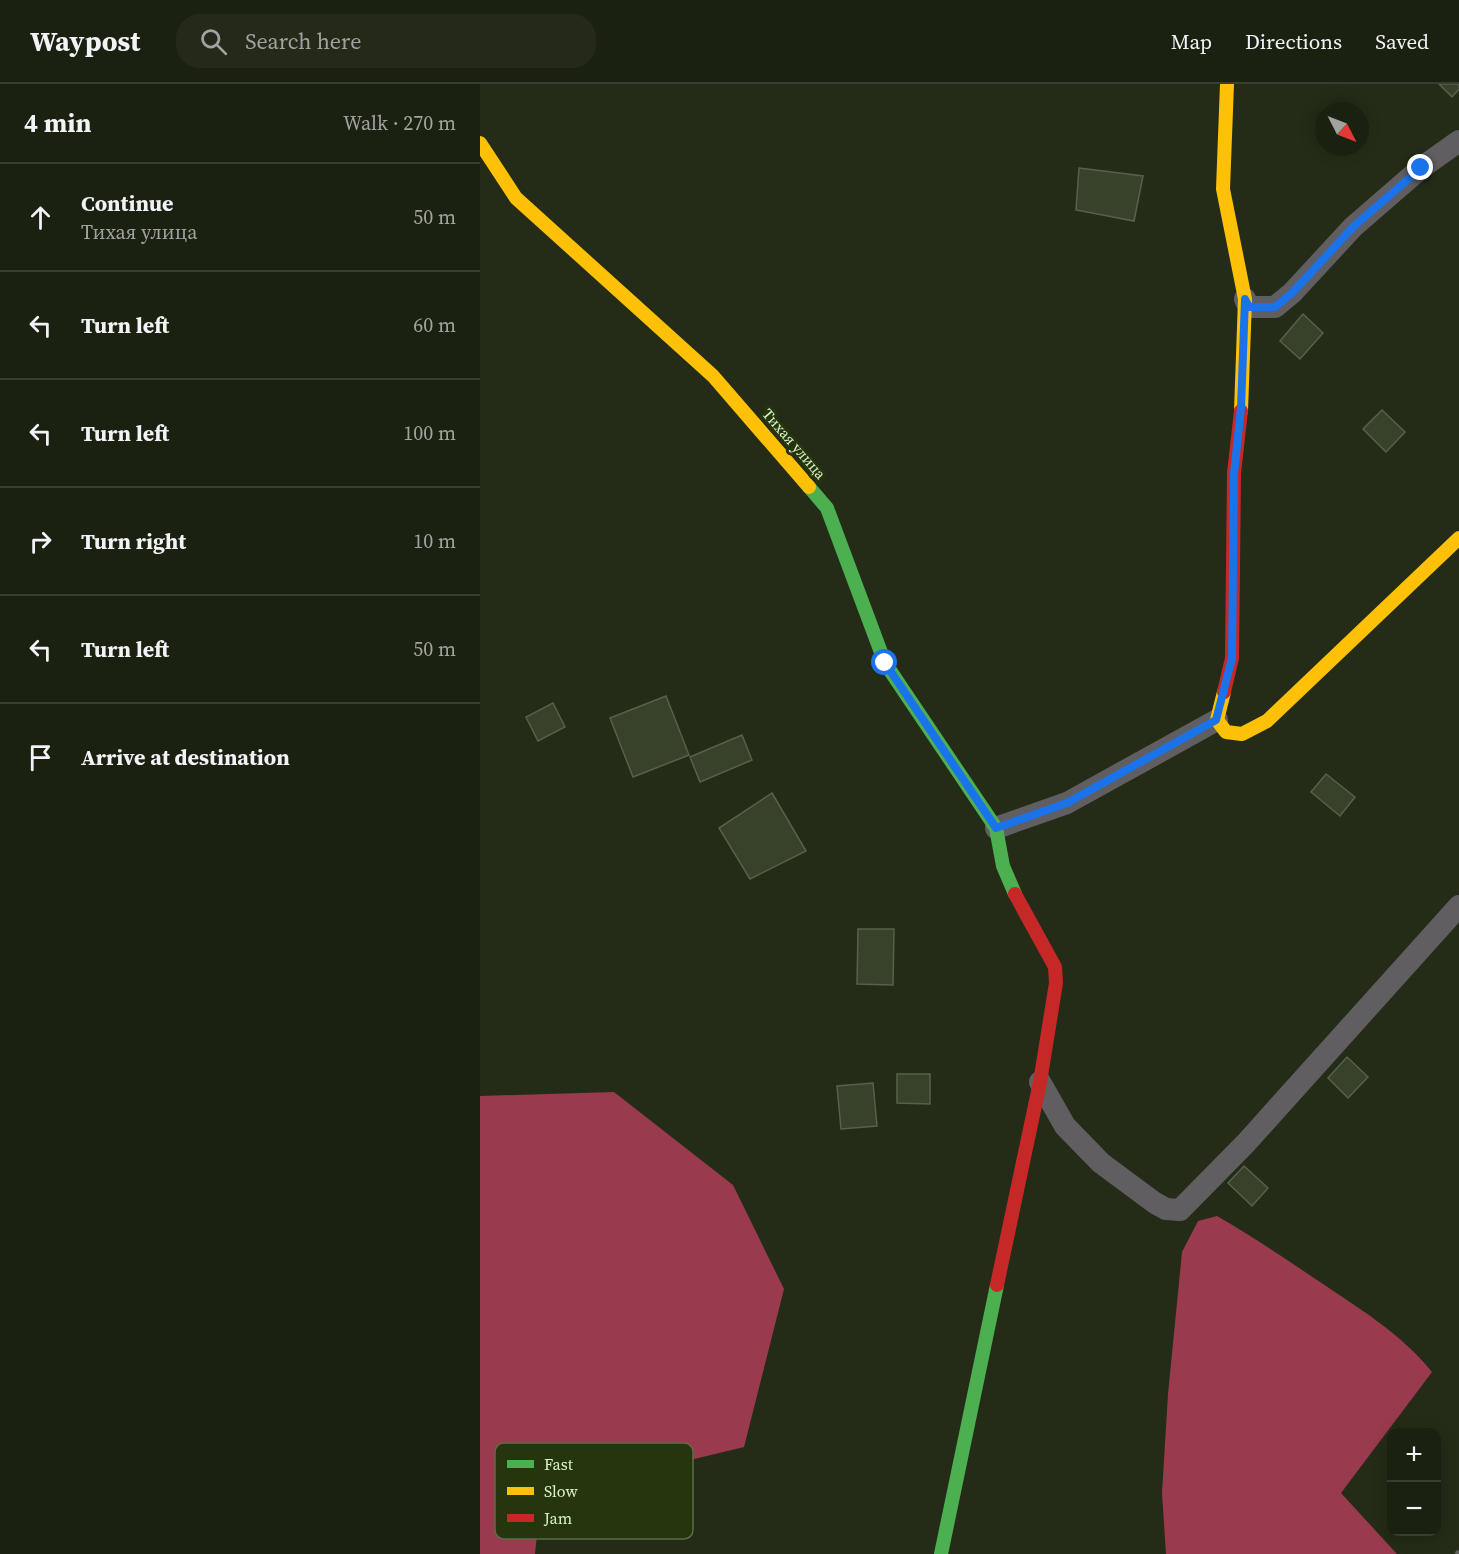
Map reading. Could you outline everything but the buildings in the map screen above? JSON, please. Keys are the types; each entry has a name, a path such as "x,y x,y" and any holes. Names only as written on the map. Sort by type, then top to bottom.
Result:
{"street":[{"path":"940,1554 1040,1082 1056,983 1055,967 1007,877 996,828 1067,803 1216,720 1232,658 1234,473 1241,408 1245,299 1223,189 1227,84"},
{"path":"1245,299 1249,307 1275,307 1292,293 1353,227 1421,168 1459,141"},
{"name":"Тихая улица","path":"480,143 516,198 713,376 827,508 885,663 996,828"},
{"path":"1216,720 1226,732 1233,735 1256,728 1283,707 1335,654 1459,538"},
{"path":"1040,1082 1065,1126 1101,1163 1155,1203 1166,1209 1180,1210 1246,1143 1459,906"}],"shaded area":[{"path":"614,1092 733,1185 784,1289 744,1447 693,1459 693,1443 495,1443 495,1539 537,1539 535,1554 480,1554 480,1096"},
{"path":"1217,1216 1268,1247 1393,1333 1432,1372 1390,1428 1387,1428 1387,1432 1341,1493 1397,1554 1166,1554 1162,1493 1168,1394 1182,1252 1198,1221"}],"traffic: fast":[{"path":"809,487 827,508 885,663 996,828 1003,866 1015,894"},
{"path":"941,1554 997,1285"}],"traffic: slow":[{"path":"1227,84 1223,189 1245,299 1241,411"},
{"path":"480,143 516,198 713,376 809,487"},
{"path":"1224,692 1217,720 1226,732 1242,734 1267,721 1459,538"}],"traffic: jam":[{"path":"1224,692 1232,658 1234,473 1241,411"},
{"path":"997,1285 1040,1082 1056,983 1055,967 1015,894"}],"route":[{"path":"885,663 996,828 1067,803 1216,720 1232,658 1234,473 1244,362 1245,299 1249,307 1275,307 1292,293 1353,227 1421,168"}]}
